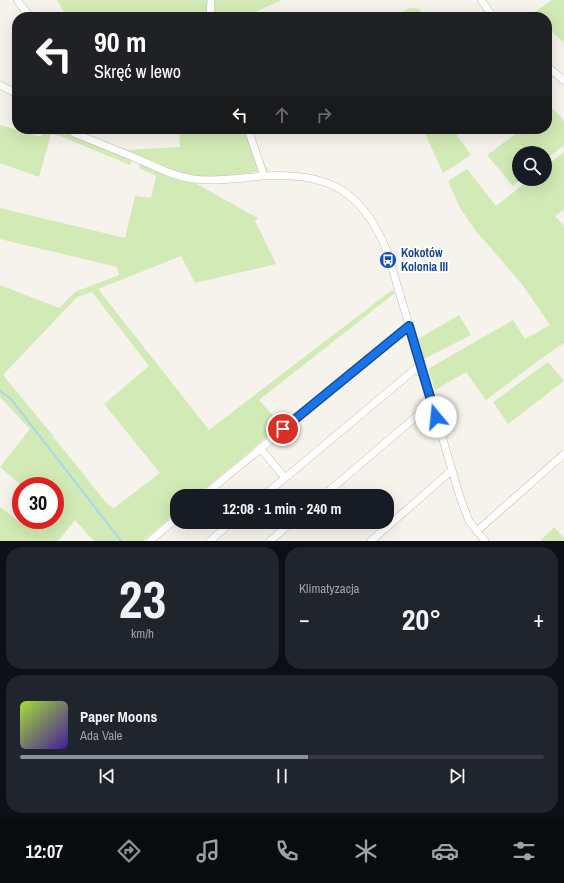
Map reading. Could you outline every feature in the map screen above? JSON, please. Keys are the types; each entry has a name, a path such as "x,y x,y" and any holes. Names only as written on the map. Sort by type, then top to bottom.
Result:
{"street":[{"path":"17,0 26,12"},
{"path":"210,12 211,0"},
{"path":"481,0 489,12"},
{"path":"552,70 564,81"},
{"path":"0,86 12,92"},
{"path":"76,134 166,171 188,178 218,180 264,176 298,176 341,189 356,200 370,216 379,233 393,270 451,471 469,521 485,541"},
{"path":"250,134 264,176"},
{"path":"211,489 409,326"},
{"path":"272,489 420,365"},
{"path":"331,489 432,402"},
{"path":"260,448 285,478"},
{"path":"477,531 564,454"},
{"path":"371,541 451,471"},
{"path":"150,541 170,524"},
{"path":"210,541 224,529"},
{"path":"270,541 284,529"}],"green space":[{"path":"57,0 282,0 255,12 64,12"},
{"path":"552,0 564,0 564,43 552,32 552,12 535,12"},
{"path":"409,8 419,9 421,12 402,12"},
{"path":"552,107 564,121 564,145 552,154 552,146 512,146 512,185 487,155 515,134 552,134"},
{"path":"0,125 12,129 12,134 31,134 41,137 42,134 51,134 39,177 0,163"},
{"path":"51,134 70,134 132,160 130,165 60,136"},
{"path":"179,134 252,134 266,167 269,170 221,176 192,176 167,168 126,150 180,147"},
{"path":"425,134 456,134 471,155 443,173"},
{"path":"564,152 564,209 555,216 564,226 564,343 486,400 466,372 435,390 428,369 513,320 525,339 550,325 521,283 476,231 460,208 448,181 467,169 496,206 521,186 552,186 552,161"},
{"path":"140,164 197,184 258,218 255,221 276,264 195,283 181,256 98,289 209,430 392,290 395,293 259,400 281,425 204,489 170,489 170,518 143,541 94,541 75,520 58,541 0,541 0,507 12,516 12,529 64,529 64,477 12,477 0,467 30,429 0,397 0,285 59,308 75,292 119,275 117,267 0,239 0,208 125,238 135,196 151,198 156,176 139,168","holes":["92,292 149,366 104,404 160,473 114,508 108,505 56,440 45,435 55,438 3,375 77,297"]},
{"path":"459,315 471,335 424,359 418,339"},
{"path":"548,362 564,381 508,424 493,402"},
{"path":"554,527 564,538 564,541 540,541"}],"waterway":[{"path":"0,391 11,399 121,541"}],"place":[{"name":"Kokotów Kolonia III","path":"388,260"}],"route":[{"path":"283,429 409,326 436,417"}]}
